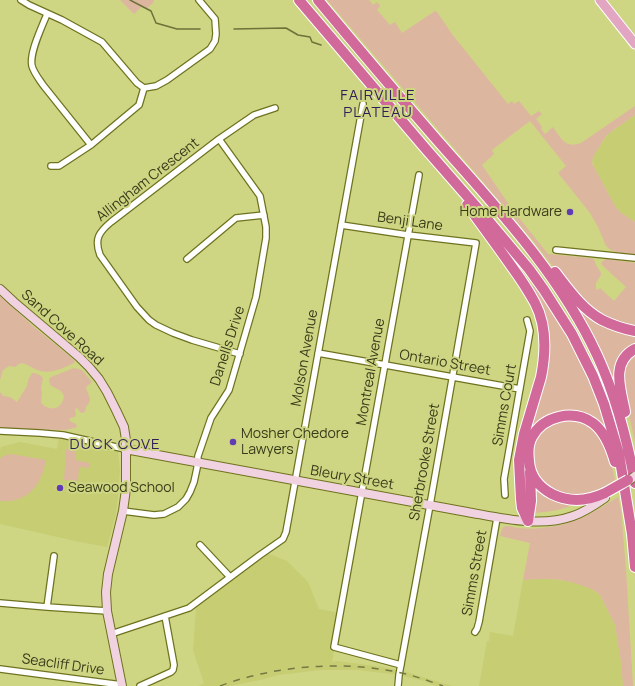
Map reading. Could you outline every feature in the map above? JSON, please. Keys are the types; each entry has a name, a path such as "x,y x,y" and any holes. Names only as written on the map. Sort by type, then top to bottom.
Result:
{"highway":[{"path":"299,0 529,269 572,334 593,376 604,404 619,454 632,534 635,567"},
{"path":"318,0 382,77 543,257 582,305 602,320 635,331"},
{"path":"425,148 500,249 535,302 540,316 545,339 544,362 522,443 519,460 522,508 528,521"},
{"path":"497,207 555,282 590,340 605,372 616,401 626,436 633,479"},
{"path":"633,479 633,455 619,375 622,361 635,349"},
{"path":"528,521 531,501 528,455 532,437 541,425 554,418 566,416 582,418 593,423 609,445 615,461 629,518"},
{"path":"529,466 533,477 545,490 559,497 575,500 605,495 633,479"}],"main road":[{"path":"600,0 635,44"}],"street":[{"path":"21,0 28,5 62,20 102,42 136,84 144,88 156,86 167,80 210,49 215,41 215,19 199,0"},
{"path":"47,14 33,52 32,65 36,75 43,85 91,145"},
{"path":"51,166 59,166 91,145 139,105 144,88"},
{"name":"Molson Avenue","path":"111,634 189,608 264,552 283,540 286,532 362,104"},
{"path":"218,139 254,115 275,108"},
{"name":"Danells Drive","path":"123,511 154,515 164,514 178,507 186,499 194,482 198,456 211,418 229,390 256,297 266,238 266,227 260,196 218,139"},
{"name":"Allingham Crescent","path":"218,139 103,229 98,239 97,248 100,255 137,307 149,320 173,333 240,354"},
{"name":"Montreal Avenue","path":"401,665 334,647 419,176"},
{"path":"187,260 236,218 264,215"},
{"name":"Benji Lane","path":"341,225 408,235 476,242"},
{"name":"Sherbrooke Street","path":"398,686 398,679 476,242"},
{"path":"556,250 635,258"},
{"name":"Sand Cove Road","path":"0,289 84,362 93,372 104,386 121,420 125,433 127,480 123,511 108,574 106,592 107,611 122,686"},
{"name":"Simms Court","path":"505,495 504,479 530,331 527,320"},
{"name":"Ontario Street","path":"318,353 520,389"},
{"path":"0,431 63,435 126,449"},
{"name":"Bleury Street","path":"126,449 497,518 528,521 554,520 573,516 586,510 605,495"},
{"name":"Simms Street","path":"475,632 478,627 497,518"},
{"path":"200,545 230,577"},
{"path":"47,607 54,556"},
{"path":"0,603 107,611"},
{"path":"140,686 173,670 174,665 165,616"},
{"name":"Seacliff Drive","path":"0,669 122,686"}],"shaded area":[{"path":"120,0 154,0 153,3 146,9 141,7 134,14"},
{"path":"327,0 369,0 373,5 377,2 380,6 377,10 390,25 395,22 402,33 435,11 437,12 452,34 508,104 512,101 514,104 519,101 531,116 539,111 542,114 536,119 545,134 553,127 564,141 571,145 581,143 635,106 635,115 606,136 593,157 592,163 615,206 620,212 635,222 635,254 616,252 606,246 590,213 558,173 566,166 530,121 492,150 494,154 482,165 512,209 548,254 594,259 601,273 596,283 596,289 598,290 600,288 614,301 626,287 601,263 607,259 635,263 635,328 599,315 559,274 473,170"},
{"path":"635,115 635,222 620,212 615,206 594,167 592,160 608,134"},
{"path":"534,285 560,325 589,380 599,404 607,432 601,425 550,416 524,457 527,495 525,499 522,462 547,360 530,288"},
{"path":"0,296 73,359 75,361 74,363 57,370 44,372 22,363 15,367 9,366 3,370 0,380"},
{"path":"575,300 635,334 635,346 617,381 613,383 575,309"},
{"path":"635,352 635,442 626,401 622,370"},
{"path":"74,368 82,370 92,382 86,388 90,399 85,412 81,413 76,408 75,417 69,419 71,422 76,424 77,427 66,430 0,429 0,392 3,396 10,397 17,402 27,386 32,373 37,374 43,378 41,403 48,408 55,408 61,404 64,396 61,391 50,385 49,379"},
{"path":"563,419 584,422 600,435 610,458 615,480 595,491 578,495 558,492 545,485 533,468 532,449 537,437 546,427"},
{"name":"Seawood School","path":"59,438 118,451 120,470 116,514 107,547 0,524 1,447 20,442 57,449"},
{"path":"66,449 76,450 75,460 90,463 89,468 79,467 78,481 64,480"},
{"path":"11,454 46,460 44,469 37,485 26,496 10,501 0,501 0,459 3,456"},
{"path":"532,482 575,504 565,508 534,513"},
{"path":"618,497 621,510 626,570 633,686 623,686 615,625 600,595 590,588 569,581 546,579 523,580 530,543 500,536 502,529 505,526 536,529 553,527 573,521 582,518"},
{"path":"264,552 287,561 308,582 319,609 340,613 332,662 337,661 382,667 406,672 452,686 436,686 424,681 399,675 358,670 321,670 278,675 230,686 199,686 204,683 193,650 196,610 193,605"},
{"path":"544,578 575,582 593,590 600,595 615,625 623,686 479,686 490,632 513,636 523,580"}],"waterway":[{"path":"130,0 151,11 156,23 177,29 200,29"},
{"path":"234,29 286,28 298,35 310,37 312,42 321,45"}],"railway":[{"path":"220,686 240,679 283,670 327,666 349,666 392,671 412,675 443,686"}],"place":[{"name":"Home Hardware","path":"570,212"},
{"name":"Mosher Chedore Lawyers","path":"233,442"},
{"name":"Seawood School","path":"60,488"}],"district":[{"name":"FAIRVILLE PLATEAU","path":"378,104"},
{"name":"DUCK COVE","path":"115,445"}]}
